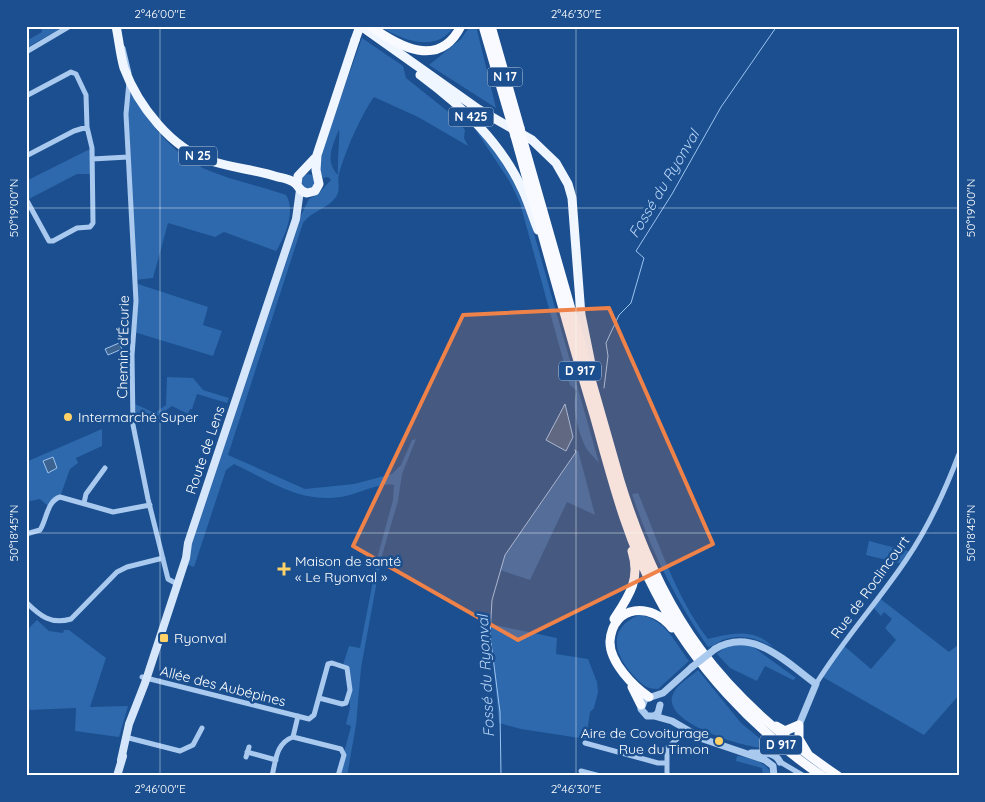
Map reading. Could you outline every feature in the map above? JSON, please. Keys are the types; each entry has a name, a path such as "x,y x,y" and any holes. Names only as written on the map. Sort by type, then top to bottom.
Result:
{"highway":[{"path":"370,26 399,45 422,51 434,50 445,44 456,34 461,26"},
{"name":"N 17","path":"483,26 511,122"},
{"name":"N 17","path":"491,26 519,135"},
{"name":"D 917","path":"511,122 519,135 629,511 660,584 694,641 723,679 755,712 810,757 838,776"},
{"name":"D 917","path":"519,135 545,245 616,496 644,566 669,616 698,660 777,743 822,776"},
{"path":"616,496 618,510 634,560 636,577 629,596 610,625 606,636 606,646 612,661 635,691 641,705"},
{"path":"651,697 637,688 620,666 610,642 615,627 621,618 630,612 641,609 657,614 668,623 705,674 731,703 744,710"},
{"path":"755,712 785,732 799,724 799,738 810,757"}],"main road":[{"name":"N 25","path":"116,26 120,55 130,81 130,97 172,137 196,155 210,161 281,177 298,187"},
{"name":"N 425","path":"353,26 462,108 482,128 504,156 522,190 545,245"},
{"name":"N 425","path":"360,26 478,109 532,140 556,163 568,184 572,198 581,315 595,394"},
{"path":"298,212 310,193 318,187 320,181 317,174 317,156 360,26"},
{"path":"310,193 298,187 298,176 305,171 317,156"},
{"path":"305,171 317,174"},
{"name":"Route de Lens","path":"117,776 138,696 298,212 298,187"}],"street":[{"path":"26,52 70,26"},
{"path":"26,96 71,72 76,74 86,95 92,158 93,223 90,227 77,228 53,241 49,241 26,198"},
{"name":"Chemin d'Écurie","path":"130,97 128,157 135,280 133,425 168,579 175,583"},
{"path":"26,156 74,131 88,126"},
{"path":"92,158 128,157"},
{"name":"Rue de Roclincourt","path":"816,684 852,631 906,560 939,503 959,454"},
{"path":"84,503 92,485 105,468"},
{"path":"26,534 42,527 49,508 56,498 64,497 113,512 150,505"},
{"path":"26,602 48,620 71,619 117,572 127,567 163,558"},
{"path":"799,724 816,684 764,647 754,643 734,641 715,649 663,693 645,699 641,705 644,715 672,721 703,739 765,760 777,769 790,769 804,776"},
{"path":"293,737 298,716 313,717 328,664 332,663 348,668 350,690 348,701 342,704 319,698"},
{"name":"Allée des Aubépines","path":"144,678 298,716"},
{"path":"654,716 660,711 663,693"},
{"path":"651,697 660,704 672,721"},
{"path":"127,737 180,751 193,746 202,728"},
{"path":"667,776 667,748 687,730"},
{"path":"272,776 282,742 293,737 343,750 344,755 338,776"},
{"path":"585,743 658,763 666,763"},
{"path":"247,752 276,760"},
{"path":"581,771 598,776"}],"highlighted area":[{"path":"609,308 713,544 518,640 353,546 463,315"}],"shaded area":[{"path":"41,26 65,26 26,48 26,41 42,32"},
{"path":"380,26 454,26 447,35 438,40 418,42 398,36"},
{"path":"470,26 476,26 496,108 429,65 461,39"},
{"path":"362,38 403,66 406,78 451,114 465,130 464,138 468,146 418,117 374,97 359,123 345,155 339,174 336,197 303,223 228,455 305,489 354,484 392,474 401,465 412,440 416,439 402,474 398,501 381,559 361,668 356,725 347,776 338,776 351,726 346,724 350,708 349,670 343,665 349,646 360,648 378,555 393,500 394,485 376,486 346,496 315,497 301,495 288,490 234,464 226,470 194,567 186,564 190,546 298,221 309,199 318,194 331,180 328,177 323,178 319,168 323,147","holes":["339,129 338,163 338,175 331,164 331,153"]},
{"path":"132,93 162,137 193,163 225,176 286,195 289,201 290,216 283,239 276,251 224,232 215,237 168,223 153,278 135,280 131,217 128,96"},
{"path":"475,129 483,134 500,156 516,186 531,223 599,463 586,448 578,427 574,403 577,391 570,385 520,203 510,182"},
{"path":"92,148 92,174 77,174 27,200 26,181"},
{"path":"305,174 311,174 315,181 311,188 305,188 301,184 301,178"},
{"path":"135,283 208,307 203,325 222,331 213,356 134,332"},
{"path":"119,343 122,349 108,355 105,349"},
{"path":"167,377 193,378 203,390 229,398 227,403 197,394 192,409 190,409 188,414 172,406 151,421 136,415 135,404 155,413 166,405"},
{"path":"565,404 573,437 566,451 546,440"},
{"path":"102,429 102,446 76,458 78,463 70,469 60,497 49,507 40,499 26,502 26,462"},
{"path":"578,450 595,515 567,502 530,580 500,570 505,555"},
{"path":"53,457 57,468 48,473 43,461"},
{"path":"638,493 677,587 696,622 708,639 734,634 751,635 766,641 773,647 756,640 739,637 724,640 708,647 674,592 655,554 632,494"},
{"path":"869,541 911,552 903,564 866,555"},
{"path":"878,597 949,652 959,644 959,695 924,735 821,676 842,644 871,669 896,640 885,628 892,619 884,612 881,616 872,606"},
{"path":"639,615 648,617 662,626 674,639 689,661 658,689 646,687 632,674 618,649 618,634 622,627 629,620"},
{"path":"37,620 49,631 63,633 64,630 69,630 106,658 90,707 128,706 119,737 75,731 76,708 28,710 26,702 26,631"},
{"path":"490,624 557,638 556,654 588,659 597,682 598,692 594,708 590,712 586,739 521,729 499,723"},
{"path":"749,644 796,678 793,680 765,666 757,681 730,668 717,654 726,646"},
{"path":"698,670 741,723 764,742 763,748 724,739 708,732 693,725 673,707 672,697 679,685"},
{"path":"737,756 753,759 763,764 770,771 771,776 763,776 762,768 736,761"}],"waterway":[{"name":"Fossé du Ryonval","path":"604,388 608,356 606,343 619,315 631,303 644,258 636,251 672,194 721,107 777,26"},
{"name":"Fossé du Ryonval","path":"501,776 500,712 490,634 492,600 505,555 576,452 575,450"}],"place":[{"name":"Intermarché Super","path":"68,417"},
{"name":"Maison de santé « Le Ryonval »","path":"284,569"},
{"name":"Ryonval","path":"164,638"},
{"name":"Aire de Covoiturage Rue du Timon","path":"719,741"}]}
